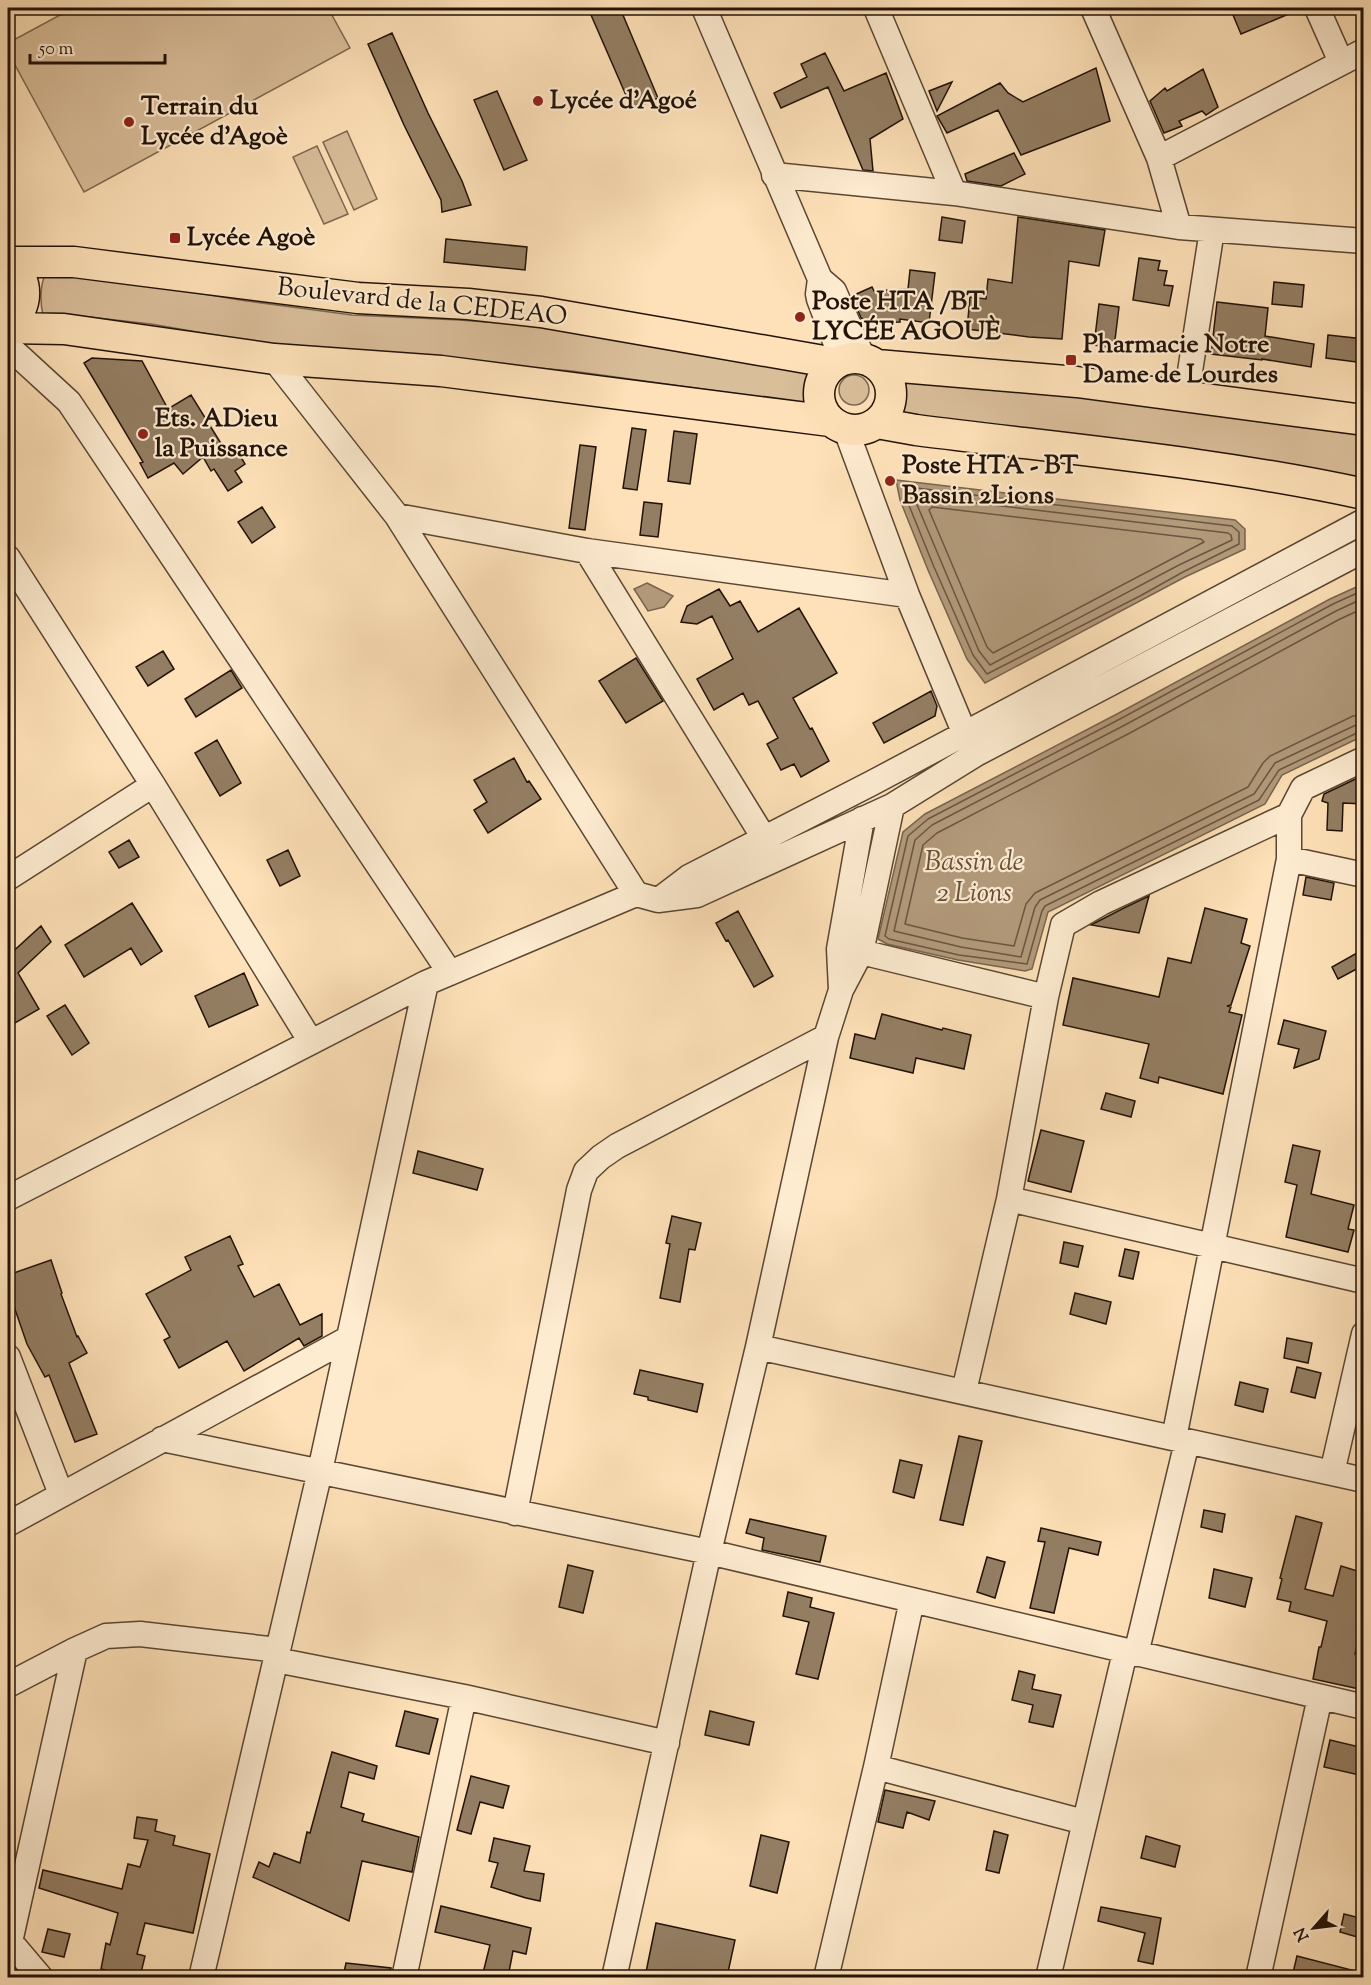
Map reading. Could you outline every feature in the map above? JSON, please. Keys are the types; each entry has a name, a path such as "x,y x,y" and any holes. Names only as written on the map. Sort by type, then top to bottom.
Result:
{"main road":[{"name":"Boulevard de la CEDEAO","path":"8,262 74,262 358,298 468,304 541,312 854,362 1077,382 1364,420"},
{"path":"8,262 20,275 24,293 20,311 8,326"},
{"path":"8,326 64,329 274,359 441,371 862,430 877,423 888,410 891,394 887,378 854,362 824,375 818,391 821,408 838,426"},
{"path":"877,423 1310,482 1364,494"}],"street":[{"path":"704,8 820,279 834,291 854,362"},
{"path":"876,8 954,193"},
{"path":"1093,8 1159,158 1179,227"},
{"path":"1317,8 1341,62"},
{"path":"1159,158 1364,51"},
{"path":"774,175 954,193 1179,227 1364,241"},
{"path":"1186,397 1212,230"},
{"path":"8,346 69,402 450,973"},
{"path":"274,359 397,516 647,897"},
{"path":"838,426 964,732 976,754"},
{"path":"397,516 587,551 907,595"},
{"path":"771,848 964,732 1364,521"},
{"path":"8,1198 426,983 647,897 689,877 862,819 892,806 976,754 1364,550"},
{"path":"587,551 771,848"},
{"path":"8,558 153,785 311,1041"},
{"path":"1048,1977 1084,1822 1130,1653 1180,1440 1211,1246 1290,859 1289,815 1303,788 1364,759"},
{"path":"8,878 153,785"},
{"path":"616,1977 709,1552 758,1347 826,1037 841,990 861,952 892,806"},
{"path":"964,1391 1009,1198 1046,997 1063,925 1101,903 1289,815"},
{"path":"841,990 839,949 862,819"},
{"path":"1290,859 1364,875"},
{"path":"861,952 1046,997"},
{"path":"201,1977 320,1471 426,983"},
{"path":"515,1513 579,1190 586,1171 617,1146 826,1037"},
{"path":"1009,1198 1364,1281"},
{"path":"1332,1473 1364,1334"},
{"path":"8,1524 349,1338"},
{"path":"758,1347 1364,1480"},
{"path":"8,1357 62,1494"},
{"path":"162,1439 709,1552 1364,1707"},
{"path":"826,1977 876,1767 912,1600"},
{"path":"8,1685 106,1636 140,1634 277,1655 667,1743"},
{"path":"41,1977 8,1940 75,1650"},
{"path":"404,1977 464,1697"},
{"path":"1258,1977 1320,1697"},
{"path":"876,1767 1084,1822"}],"shaded area":[{"name":"Terrain du Lycée d'Agoè","path":"73,8 328,8 350,48 84,192 8,52 8,43"},
{"path":"347,131 377,199 354,210 323,142"},
{"path":"317,146 348,214 324,224 293,157"},
{"path":"45,275 109,278 240,300 352,315 539,326 815,367 810,404 572,371 272,345 151,324 89,317 43,315 41,295"},
{"path":"854,375 864,380 869,390 864,400 854,405 844,400 839,390 844,380"},
{"path":"901,381 955,382 1363,432 1363,479 1307,469 896,418"}],"water":[{"path":"896,480 1235,520 1245,529 1245,549 1185,577 985,683 967,659 900,500"},
{"path":"647,583 673,596 664,607 648,611 634,589"},
{"name":"Bassin de 2 Lions","path":"1363,584 1363,736 1282,775 1265,804 1048,912 1032,969 1025,971 958,960 887,944 878,939 903,832 925,814 1330,599"}],"building":[{"path":"588,8 620,8 658,98 632,109"},
{"path":"1251,8 1303,8 1241,34 1233,15"},
{"path":"392,33 462,181 471,205 442,212 441,200 368,44"},
{"path":"825,53 844,91 886,73 903,119 870,139 873,171 863,170 828,87 781,108 774,93 807,77 801,64"},
{"path":"1096,68 1110,121 1021,155 998,110 947,133 937,116 1000,83 1008,93 1023,102"},
{"path":"1203,69 1218,107 1206,115 1202,111 1179,121 1182,126 1164,133 1150,101 1165,88 1167,91"},
{"path":"952,82 937,111 929,91"},
{"path":"497,91 527,160 504,170 474,100"},
{"path":"1014,153 1025,174 1001,186 967,181 965,174"},
{"path":"942,217 965,221 962,243 939,240"},
{"path":"1018,217 1105,230 1099,266 1069,261 1062,339 967,329 970,297 986,299 988,279 1012,283"},
{"path":"446,239 527,247 525,270 444,262"},
{"path":"1139,258 1160,261 1158,270 1167,271 1164,285 1173,286 1169,306 1133,300"},
{"path":"910,270 935,273 929,323 900,319 900,322 871,323 861,318 852,296 872,287 874,291 908,289"},
{"path":"1274,282 1304,285 1302,307 1272,304"},
{"path":"1217,302 1268,308 1265,336 1314,344 1311,367 1211,354"},
{"path":"1099,304 1119,307 1114,348 1094,345"},
{"path":"1328,335 1364,339 1364,363 1326,358"},
{"path":"92,358 142,361 168,409 191,395 225,450 234,445 245,464 235,471 242,482 228,491 214,469 211,471 203,457 183,474 174,463 148,478 140,463 143,462 84,363"},
{"path":"632,428 646,430 637,490 623,488"},
{"path":"674,431 697,434 690,484 668,481"},
{"path":"580,445 596,447 585,530 569,528"},
{"path":"644,502 662,504 658,537 640,535"},
{"path":"262,507 275,527 252,543 238,522"},
{"path":"719,589 730,606 740,601 758,632 799,608 837,673 793,698 829,761 801,777 794,764 781,770 767,744 778,738 758,701 749,705 743,693 714,710 697,679 733,659 712,616 697,624 681,622 687,606"},
{"path":"163,651 174,669 148,686 136,667"},
{"path":"636,658 663,701 626,723 599,681"},
{"path":"231,670 242,688 196,717 185,699"},
{"path":"931,691 937,706 935,716 884,743 873,723"},
{"path":"217,740 241,783 220,796 195,753"},
{"path":"514,758 527,782 529,781 541,799 488,833 474,810 487,802 474,780"},
{"path":"1364,775 1364,804 1343,803 1342,831 1327,830 1328,803 1322,801 1324,794"},
{"path":"129,840 139,857 119,868 109,852"},
{"path":"288,850 300,876 280,886 267,860"},
{"path":"1306,877 1334,883 1331,900 1303,895"},
{"path":"1149,896 1139,933 1091,925 1124,908"},
{"path":"132,903 162,951 141,965 131,948 84,977 65,945"},
{"path":"1205,908 1247,919 1241,943 1250,946 1231,1005 1227,1006 1231,1007 1229,1012 1242,1015 1223,1094 1159,1077 1158,1083 1140,1078 1149,1044 1063,1025 1073,978 1159,997 1168,958 1191,963"},
{"path":"738,911 773,976 754,987 716,923"},
{"path":"41,926 51,942 18,973 39,1009 8,1027 8,956"},
{"path":"1364,949 1364,965 1338,979 1332,967"},
{"path":"244,973 258,1005 209,1027 195,996"},
{"path":"65,1005 89,1043 72,1055 47,1016"},
{"path":"882,1014 971,1035 964,1069 916,1058 913,1073 850,1058 855,1034 875,1039"},
{"path":"1284,1020 1326,1031 1319,1059 1294,1068 1299,1049 1278,1044"},
{"path":"1106,1093 1135,1101 1131,1117 1101,1109"},
{"path":"1041,1130 1084,1141 1071,1192 1028,1181"},
{"path":"1293,1145 1320,1151 1311,1194 1354,1205 1348,1229 1354,1230 1348,1252 1286,1237 1297,1185 1285,1182"},
{"path":"418,1151 483,1169 477,1190 413,1173"},
{"path":"672,1216 701,1223 695,1250 689,1249 680,1302 660,1298 670,1244 666,1243"},
{"path":"230,1236 243,1264 238,1266 254,1297 279,1284 300,1325 322,1314 322,1336 304,1346 299,1338 244,1371 227,1341 179,1368 164,1340 170,1337 146,1294 191,1270 185,1257"},
{"path":"1064,1242 1083,1246 1078,1267 1060,1263"},
{"path":"1125,1249 1139,1252 1133,1279 1119,1276"},
{"path":"51,1260 77,1337 87,1353 69,1363 97,1434 75,1442 49,1375 45,1377 27,1344 8,1289 8,1275"},
{"path":"1075,1293 1111,1302 1106,1324 1070,1314"},
{"path":"1287,1338 1312,1343 1308,1363 1284,1358"},
{"path":"1297,1367 1321,1373 1315,1398 1291,1392"},
{"path":"640,1370 703,1384 697,1412 648,1400 648,1397 634,1394"},
{"path":"1240,1382 1268,1389 1263,1412 1235,1405"},
{"path":"959,1436 982,1441 963,1525 940,1520"},
{"path":"900,1460 922,1465 914,1498 893,1492"},
{"path":"1204,1510 1225,1514 1222,1532 1201,1527"},
{"path":"1296,1516 1322,1523 1305,1589 1333,1596 1341,1566 1364,1573 1364,1617 1355,1654 1364,1656 1364,1690 1313,1679 1327,1621 1289,1611 1291,1602 1277,1599"},
{"path":"750,1519 826,1536 820,1562 762,1550 764,1538 746,1533"},
{"path":"1041,1528 1101,1542 1098,1555 1069,1548 1054,1613 1030,1608 1045,1542 1038,1541"},
{"path":"987,1557 1005,1562 995,1598 977,1592"},
{"path":"568,1565 593,1571 583,1613 559,1607"},
{"path":"1214,1569 1252,1578 1245,1607 1209,1598"},
{"path":"788,1592 812,1598 810,1607 834,1613 818,1679 796,1674 809,1622 783,1616"},
{"path":"1019,1671 1035,1675 1032,1689 1061,1695 1053,1727 1029,1722 1033,1705 1012,1700"},
{"path":"405,1711 438,1719 429,1754 396,1746"},
{"path":"710,1711 754,1722 749,1745 705,1735"},
{"path":"1330,1740 1364,1748 1364,1776 1324,1767"},
{"path":"332,1752 377,1766 374,1779 349,1772 341,1807 364,1814 362,1821 419,1837 412,1872 362,1861 349,1921 253,1877 259,1862 269,1867 274,1853 300,1863 307,1832 310,1833"},
{"path":"471,1776 509,1786 503,1808 480,1802 471,1834 457,1830"},
{"path":"885,1790 935,1801 929,1820 907,1812 903,1828 878,1822"},
{"path":"137,1817 157,1820 155,1831 175,1836 173,1845 210,1854 193,1933 145,1923 137,1954 145,1956 140,1977 134,1977 101,1969 106,1943 110,1945 118,1913 39,1888 43,1870 122,1889 128,1864 140,1867 148,1840 134,1838"},
{"path":"994,1831 1008,1835 999,1873 986,1870"},
{"path":"761,1835 789,1842 777,1893 750,1886"},
{"path":"1146,1836 1180,1846 1175,1867 1141,1858"},
{"path":"494,1838 530,1846 524,1871 544,1874 540,1901 491,1887 498,1863 489,1861"},
{"path":"441,1906 531,1928 526,1954 513,1951 508,1977 482,1977 490,1945 435,1932"},
{"path":"1101,1907 1161,1918 1153,1964 1138,1961 1145,1933 1098,1921"},
{"path":"1344,1914 1364,1919 1364,1939 1340,1932"},
{"path":"656,1923 735,1940 727,1977 645,1977"},
{"path":"48,1929 70,1934 64,1957 42,1952"},
{"path":"1297,1956 1363,1973 1362,1977 1292,1977"},
{"path":"346,1963 391,1968 390,1977 343,1977"}],"place":[{"name":"Lycée d'Agoé","path":"538,101"},
{"name":"Terrain du Lycée d'Agoè","path":"129,122"},
{"name":"Lycée Agoè","path":"175,238"},
{"name":"Poste HTA /BT LYCÉE AGOUÈ","path":"800,317"},
{"name":"Pharmacie Notre Dame de Lourdes","path":"1071,360"},
{"name":"Ets. ADieu la Puissance","path":"143,434"},
{"name":"Poste HTA - BT Bassin 2Lions","path":"890,481"}]}
